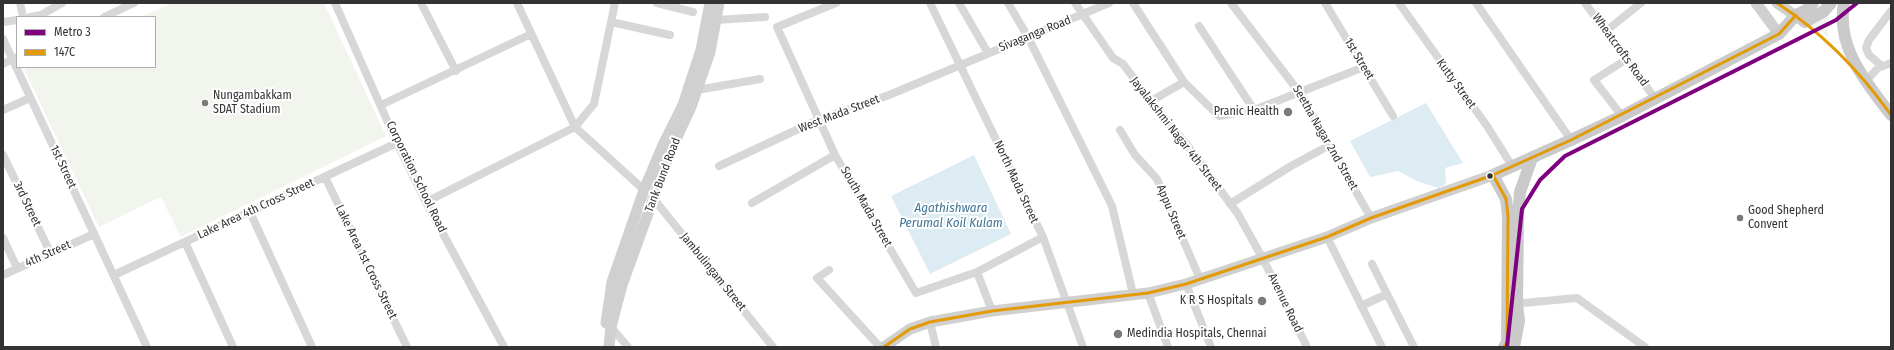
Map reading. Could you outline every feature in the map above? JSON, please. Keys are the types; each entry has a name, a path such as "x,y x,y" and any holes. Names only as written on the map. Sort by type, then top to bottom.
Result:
{"main road":[{"name":"Tank Bund Road","path":"603,347 612,282 644,190 663,145 683,105 693,90 710,3"},
{"name":"Tank Bund Road","path":"609,347 611,327 622,284 693,90 710,52 719,3"},
{"path":"1777,3 1800,19"},
{"path":"1800,19 1813,3"},
{"path":"884,347 910,329 930,322 992,311 1148,293 1186,284 1327,237 1371,218 1493,175 1572,140 1622,116 1654,97 1779,34 1800,19 1838,5 1846,41 1858,71 1891,115"},
{"path":"1759,6 1779,34"},
{"path":"1504,347 1507,342 1513,304 1520,192 1532,158"},
{"path":"1493,175 1506,199 1513,304 1519,321 1514,347"},
{"path":"893,347 910,329"}],"street":[{"path":"20,3 23,16"},
{"path":"36,16 41,15 62,3"},
{"path":"106,16 122,6 134,3"},
{"name":"Corporation School Road","path":"335,3 426,202 504,347"},
{"path":"421,3 456,71"},
{"path":"517,3 575,127 644,190"},
{"path":"426,202 575,127 594,104 615,3"},
{"path":"657,3 693,12"},
{"name":"South Mada Street","path":"836,3 777,27 834,155 916,293 977,272"},
{"name":"North Mada Street","path":"930,3 1043,237 1068,302 1083,347"},
{"path":"959,3 988,53"},
{"path":"1008,3 1028,37 1112,206 1133,294"},
{"name":"Jayalakshmi Nagar 4th Street","path":"1075,3 1113,58 1123,64 1187,145 1230,204 1263,259"},
{"name":"Sivaganga Road","path":"960,64 1109,3"},
{"path":"1133,3 1184,82 1219,116 1254,110 1364,67"},
{"name":"Seetha Nagar 2nd Street","path":"1231,3 1299,92 1371,218"},
{"name":"1st Street","path":"1325,3 1393,116"},
{"name":"Kutty Street","path":"1399,3 1487,126 1512,166"},
{"path":"1476,3 1572,140"},
{"name":"Wheatcrofts Road","path":"1585,3 1654,97"},
{"path":"1606,31 1641,3"},
{"path":"1882,66 1869,55 1866,48 1869,40 1891,11"},
{"path":"716,20 765,17"},
{"path":"3,22 16,20"},
{"path":"611,22 670,35"},
{"path":"1199,26 1254,110"},
{"path":"381,105 456,71 531,34"},
{"name":"1st Street","path":"3,39 14,58"},
{"path":"3,64 14,58"},
{"path":"1622,116 1594,80 1626,59"},
{"path":"1866,82 1878,68 1891,63"},
{"name":"West Mada Street","path":"719,166 818,120 889,95 960,64"},
{"name":"1st Street","path":"18,68 30,98 147,347"},
{"path":"693,90 760,79"},
{"path":"1151,101 1184,82"},
{"path":"3,110 30,98"},
{"name":"Appu Street","path":"1120,130 1135,154 1157,179 1200,279"},
{"name":"Lake Area 4th Cross Street","path":"114,275 398,143"},
{"path":"1230,204 1291,166 1330,145"},
{"name":"3rd Street","path":"3,155 51,254"},
{"path":"752,203 834,155"},
{"name":"Lake Area 1st Cross Street","path":"325,177 407,347"},
{"name":"Jambulingam Street","path":"653,198 773,347"},
{"path":"250,212 312,347"},
{"name":"4th Street","path":"3,275 94,234"},
{"path":"992,311 977,272 1043,237"},
{"path":"1327,237 1382,347"},
{"path":"3,238 17,268"},
{"path":"185,242 233,347"},
{"name":"Avenue Road","path":"1263,259 1307,347"},
{"path":"1372,264 1414,347"},
{"path":"829,270 817,278 880,347"},
{"path":"1186,284 1211,347"},
{"path":"1148,293 1168,347"},
{"path":"1361,306 1387,294"},
{"path":"1513,304 1577,298 1645,347"},
{"path":"930,322 936,347"},
{"path":"611,327 628,347"}],"shaded area":[{"name":"Nungambakkam SDAT Stadium","path":"172,3 324,3 386,136 181,237 161,197 99,227 24,69 156,68 156,16 142,16"},
{"path":"1827,13 1828,37 1804,22"}],"water":[{"path":"1426,103 1463,163 1445,168 1446,184 1439,188 1419,182 1398,171 1370,177 1350,141"},
{"name":"Agathishwara Perumal Koil Kulam","path":"974,155 1011,234 930,274 891,196"}],"metro line":[{"name":"3","path":"1507,347 1522,209 1540,180 1565,156 1836,20 1857,3"}],"transit line":[{"name":"147C","path":"1777,3 1810,27 1839,53 1879,98 1891,115"},
{"name":"147C","path":"884,347 910,329 930,322 992,311 1148,293 1186,284 1327,237 1371,218 1493,175 1571,140 1779,34 1796,15"},
{"name":"147C","path":"1493,175 1506,199 1508,216 1507,342 1504,347"}],"place":[{"name":"Nungambakkam SDAT Stadium","path":"205,103"},
{"name":"Pranic Health","path":"1288,112"},
{"name":"Good Shepherd Convent","path":"1740,218"},
{"name":"K R S Hospitals","path":"1262,301"},
{"name":"Medindia Hospitals, Chennai","path":"1118,334"}]}
